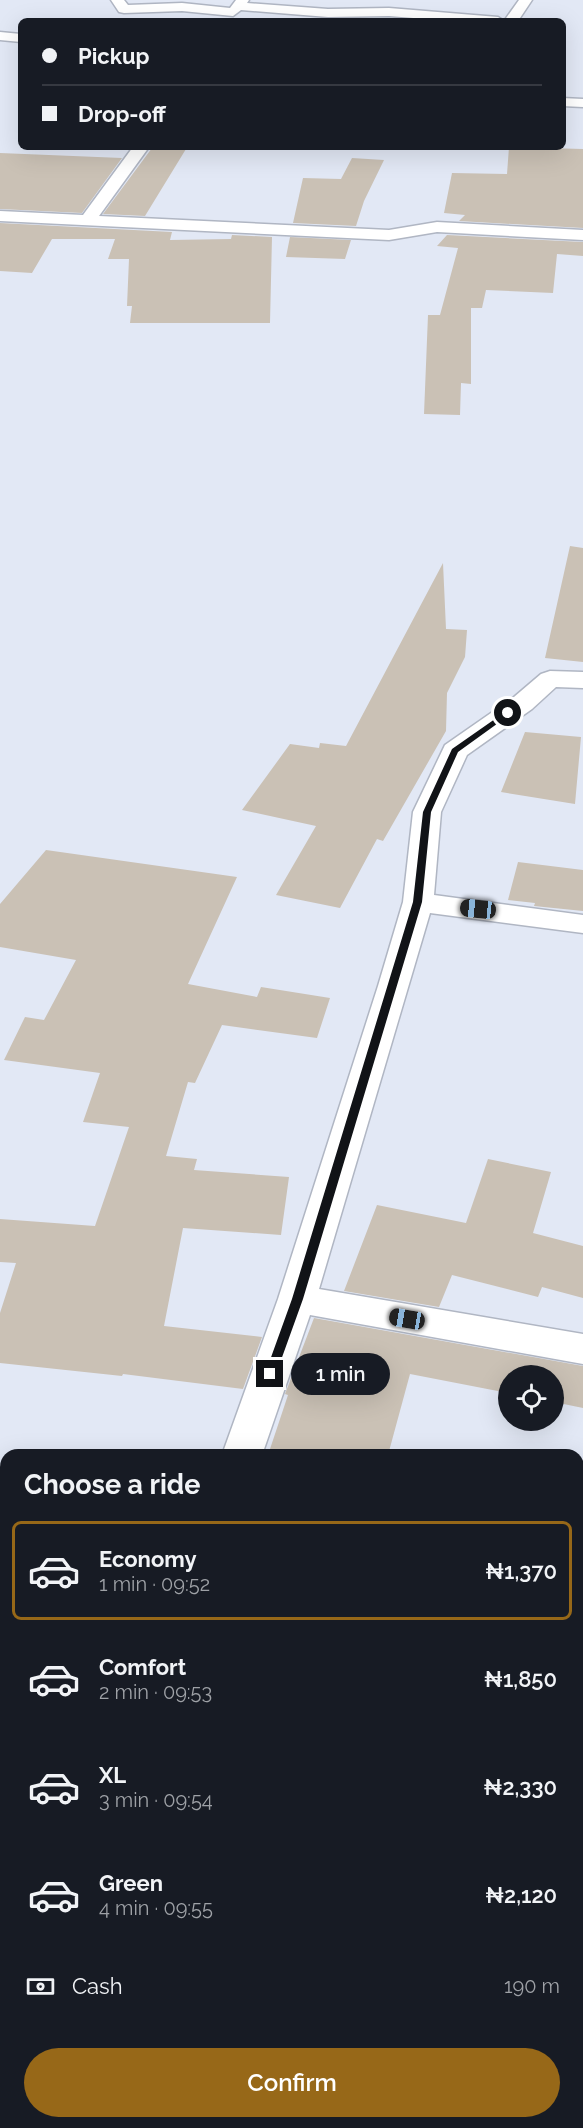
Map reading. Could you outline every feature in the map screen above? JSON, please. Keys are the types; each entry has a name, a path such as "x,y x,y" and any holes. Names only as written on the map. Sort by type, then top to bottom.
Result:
{"street":[{"path":"512,18 526,0"},
{"path":"113,18 120,4 234,11 389,12 462,18"},
{"path":"0,36 18,38"},
{"path":"566,102 583,103"},
{"path":"87,220 139,150"},
{"path":"0,216 389,235 437,227 583,236"},
{"path":"244,1449 297,1299 418,902 427,812 455,751 523,703 549,679 583,680"},
{"path":"418,902 583,924"},
{"path":"297,1299 583,1349"}],"building":[{"path":"583,149 583,228 459,221 465,215 444,213 452,173 507,174 509,150"},
{"path":"151,150 185,150 145,216 103,214"},
{"path":"0,153 122,158 82,213 0,209"},
{"path":"352,158 384,160 364,201 356,226 293,223 303,178 341,179"},
{"path":"0,223 172,232 170,240 231,239 232,235 272,237 270,323 130,323 132,306 127,306 129,259 108,259 115,239 52,239 32,273 0,271"},
{"path":"447,235 583,242 583,256 557,254 553,293 486,290 482,308 471,308 471,384 461,383 460,415 424,414 428,315 440,315 458,248 437,246"},
{"path":"290,237 351,240 345,259 286,257"},
{"path":"570,546 583,548 583,662 545,658"},
{"path":"443,563 446,629 467,630 465,657 447,693 446,731 383,841 377,839 340,908 276,895 316,826 242,810 290,744 319,748 320,743 346,746"},
{"path":"525,732 581,737 575,804 501,792"},
{"path":"46,850 237,877 188,984 257,997 261,987 330,998 317,1038 222,1025 195,1083 188,1082 166,1156 197,1159 194,1170 289,1177 281,1235 183,1228 164,1326 262,1337 243,1389 123,1374 122,1376 0,1363 0,1313 16,1263 0,1262 0,1219 95,1226 129,1127 83,1122 100,1073 4,1060 25,1017 44,1020 76,960 0,947 0,904"},
{"path":"518,862 583,870 583,911 534,906 535,903 508,900"},
{"path":"488,1159 551,1172 533,1233 583,1246 583,1298 542,1287 538,1297 452,1275 439,1307 344,1291 377,1205 466,1223"},
{"path":"314,1318 583,1366 583,1408 564,1404 564,1365 498,1365 498,1391 410,1374 390,1449 270,1449 288,1395 285,1394"}],"route":[{"path":"270,1374 297,1299 418,902 427,812 455,751 508,713"}]}
